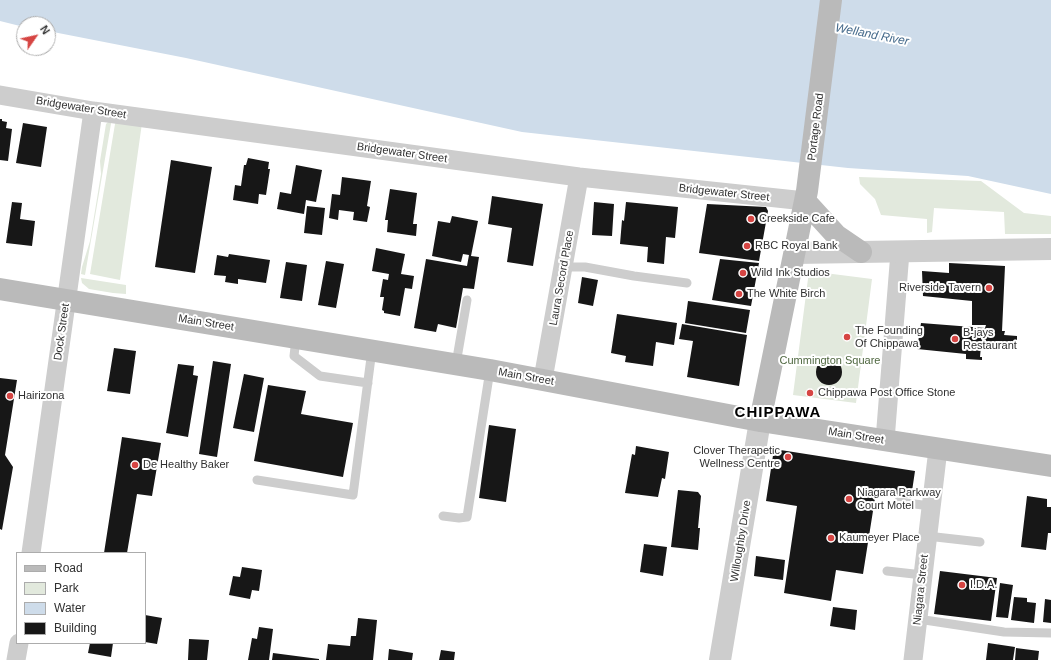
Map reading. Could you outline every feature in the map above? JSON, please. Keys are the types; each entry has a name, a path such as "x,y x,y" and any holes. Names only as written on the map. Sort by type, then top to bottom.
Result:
{"main road":[{"name":"Portage Road","path":"760,421 806,196 831,0"},
{"path":"806,196 836,234 861,252"},
{"name":"Main Street","path":"0,289 543,379 760,421 1051,466"}],"street":[{"name":"Bridgewater Street","path":"0,95 93,111 579,177 690,190 806,196"},
{"name":"Dock Street","path":"31,552 93,111"},
{"name":"Laura Secord Place","path":"543,379 579,177"},
{"path":"795,253 1051,249"},
{"path":"885,440 900,252"},
{"name":"Willoughby Drive","path":"720,660 760,421"},
{"name":"Niagara Street","path":"913,660 938,449"},
{"path":"16,660 19,644"}],"lane":[{"path":"564,267 585,267 634,276 686,283"},
{"path":"456,364 467,300"},
{"path":"296,338 294,356 320,376 368,382"},
{"path":"258,480 353,495 372,350"},
{"path":"443,516 459,518 467,517 490,370"},
{"path":"898,502 931,506"},
{"path":"927,536 980,542"},
{"path":"887,571 923,575"},
{"path":"918,619 1004,632 1051,633"}],"green space":[{"path":"112,118 85,275 81,274 90,241 101,174 100,161 106,124"},
{"path":"116,118 142,123 120,280 90,274"},
{"path":"859,177 981,181 1024,213 1051,216 1051,234 1005,234 1004,212 934,208 932,232 927,233 927,219 881,215 875,199 860,184"},
{"name":"Cummington Square","path":"809,271 872,279 856,403 793,395"},
{"path":"81,278 126,285 126,294 89,289 82,283"}],"water":[{"name":"Welland River","path":"0,0 1051,0 1051,194 968,176 848,168 522,132 186,58 56,33 56,16 16,16 16,25 0,21"}],"building":[{"path":"0,119 7,122 6,128 12,129 8,161 0,160"},
{"path":"23,123 47,127 41,167 16,163"},
{"path":"248,158 269,162 268,169 270,169 266,195 259,194 258,204 233,200 235,185 241,186 244,165 246,165"},
{"path":"171,160 212,167 195,273 155,267"},
{"path":"296,165 322,170 316,202 306,200 304,214 277,209 280,192 291,194"},
{"path":"342,177 371,181 367,206 370,207 367,222 353,220 354,212 339,210 338,220 329,218 332,194 340,195"},
{"path":"390,189 417,193 413,224 417,224 416,236 387,232 388,220 385,220"},
{"path":"492,196 543,204 533,266 507,262 512,228 488,224"},
{"path":"12,202 22,203 20,219 35,221 32,246 6,243"},
{"path":"594,202 614,204 612,236 592,235"},
{"path":"626,202 678,207 675,238 666,237 664,264 647,262 648,247 620,244 622,220 624,221"},
{"path":"707,204 766,207 768,211 759,261 699,253"},
{"path":"307,206 325,208 322,235 304,233"},
{"path":"452,216 478,221 471,256 479,257 474,289 463,288 456,328 438,324 436,332 414,328 426,259 467,266 469,255 463,254 461,262 432,256 438,221 450,223"},
{"path":"376,248 405,254 401,274 414,276 412,289 405,288 400,316 384,313 382,310 384,297 380,297 383,279 388,280 389,274 372,271"},
{"path":"229,254 270,260 266,283 238,279 238,284 225,282 226,276 214,275 217,255 228,257"},
{"path":"720,259 759,263 751,306 712,300"},
{"path":"326,261 344,264 336,308 318,305"},
{"path":"286,262 307,265 302,301 280,298"},
{"path":"949,263 1005,266 1002,331 1005,331 1004,335 1017,336 1017,348 981,346 980,357 982,357 982,360 966,359 966,354 917,349 921,323 985,328 986,325 972,325 972,301 923,296 922,271 949,273"},
{"path":"582,277 598,280 593,306 578,303"},
{"path":"688,301 750,310 746,333 685,323"},
{"path":"617,314 677,323 674,345 656,342 653,366 625,362 626,356 611,353"},
{"path":"682,324 747,335 739,386 687,377 693,341 679,339"},
{"path":"114,348 136,351 130,394 107,391"},
{"path":"829,359 838,363 842,372 838,381 829,385 820,381 816,372 820,363"},
{"path":"213,361 231,364 217,457 199,454"},
{"path":"178,364 194,366 193,375 198,376 188,437 166,433"},
{"path":"244,374 264,378 254,432 233,428"},
{"path":"0,378 17,380 5,455 13,467 2,530 0,529"},
{"path":"268,385 306,391 301,414 353,423 343,477 254,461"},
{"path":"489,425 516,429 506,502 479,498"},
{"path":"122,437 161,443 152,496 137,494 127,552 104,552"},
{"path":"636,446 669,452 665,479 662,478 658,497 625,493 632,454 635,455"},
{"name":"Kaumeyer Place","path":"774,449 915,471 911,498 876,492 863,574 836,570 831,601 784,593 797,506 766,501"},
{"path":"678,490 698,492 701,496 698,528 700,528 698,550 671,547"},
{"path":"1027,496 1047,499 1047,507 1051,507 1051,533 1048,533 1046,550 1021,547"},
{"path":"644,544 667,547 663,576 640,572"},
{"path":"756,556 785,560 783,580 754,576"},
{"path":"242,567 262,570 259,591 252,590 250,599 229,595 233,576 240,577"},
{"path":"940,571 997,578 991,621 934,614"},
{"path":"1000,583 1013,585 1008,618 996,617"},
{"path":"1014,597 1027,598 1027,602 1036,603 1034,623 1011,620"},
{"path":"1045,599 1051,600 1051,623 1043,622"},
{"path":"833,607 857,610 855,630 830,626"},
{"path":"146,615 162,618 157,644 146,642"},
{"path":"358,618 377,620 373,660 326,660 328,644 350,646 351,636 356,636"},
{"path":"259,627 273,629 269,660 248,660 252,638 257,639"},
{"path":"189,639 209,640 207,660 188,660"},
{"path":"988,643 1015,647 1013,660 986,660"},
{"path":"90,644 113,644 111,657 88,653"},
{"path":"1016,648 1039,651 1038,660 1015,660"},
{"path":"389,649 413,653 412,660 388,660"},
{"path":"441,650 455,652 454,660 439,660"},
{"path":"273,653 319,659 319,660 272,660"}],"place":[{"name":"Creekside Cafe","path":"751,219"},
{"name":"RBC Royal Bank","path":"747,246"},
{"name":"Wild Ink Studios","path":"743,273"},
{"name":"Riverside Tavern","path":"989,288"},
{"name":"The White Birch","path":"739,294"},
{"name":"The Founding Of Chippawa","path":"847,337"},
{"name":"B-jays Restaurant","path":"955,339"},
{"name":"Chippawa Post Office Stone","path":"810,393"},
{"name":"Hairizona","path":"10,396"},
{"name":"Clover Therapetic Wellness Centre","path":"788,457"},
{"name":"De Healthy Baker","path":"135,465"},
{"name":"Niagara Parkway Court Motel","path":"849,499"},
{"name":"Kaumeyer Place","path":"831,538"},
{"name":"I.D.A.","path":"962,585"}],"district":[{"name":"CHIPPAWA","path":"778,413"}]}
